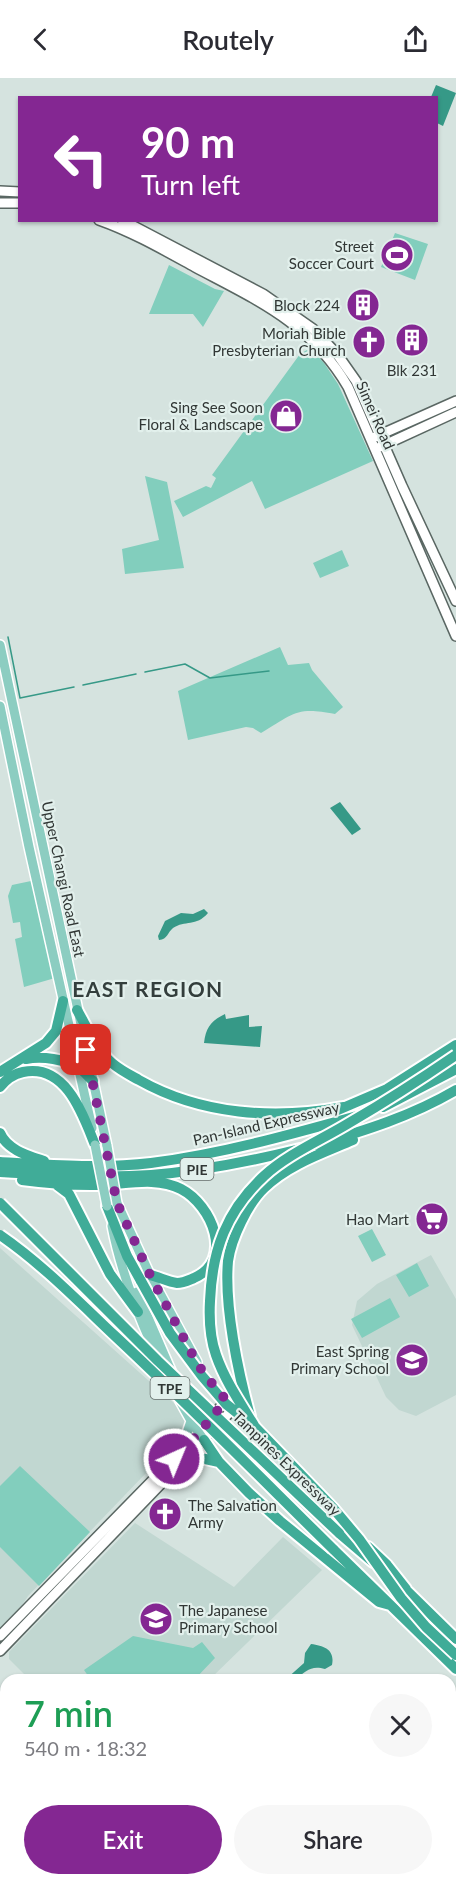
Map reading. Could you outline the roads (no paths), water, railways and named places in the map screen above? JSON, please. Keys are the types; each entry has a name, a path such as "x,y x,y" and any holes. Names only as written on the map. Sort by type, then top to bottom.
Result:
{"highway":[{"path":"0,1072 46,1043 56,1031 63,1001"},
{"path":"77,1010 112,1063 159,1091 201,1104 252,1113 305,1113 344,1107"},
{"path":"238,1146 313,1122 387,1089 456,1045"},
{"path":"254,1426 221,1369 215,1352 209,1319 213,1264 228,1221 246,1196 265,1176 293,1156 378,1106 456,1055"},
{"path":"20,1060 37,1057 55,1059 78,1067 93,1081"},
{"name":"Pan-Island Expressway","path":"0,1162 60,1166 149,1163 260,1143 370,1113 456,1069"},
{"path":"0,1087 16,1074 35,1070 52,1076 78,1104 101,1146"},
{"name":"Pan-Island Expressway","path":"0,1172 55,1176 150,1175 273,1156 388,1122 427,1107 456,1090"},
{"path":"254,1426 241,1380 227,1292 228,1259 237,1232 248,1210 264,1188 283,1173 388,1122"},
{"path":"0,1133 2,1138 20,1153 60,1166"},
{"path":"0,1178 54,1184 153,1182 171,1186 189,1195 213,1225 217,1237 216,1252 212,1263 205,1272 179,1283 146,1278"},
{"path":"54,1184 69,1194 110,1274 138,1312"},
{"name":"Tampines Expressway","path":"0,1203 133,1336 339,1533 406,1589 456,1639"},
{"path":"112,1205 128,1256 146,1278 170,1333 226,1404 254,1426"},
{"name":"Tampines Expressway","path":"0,1235 55,1278 152,1370 456,1669"},
{"path":"241,1380 238,1401 230,1405 254,1426 333,1508 406,1589"},
{"path":"202,1437 219,1462 242,1487 288,1528 379,1602 390,1605"},
{"path":"183,1455 219,1462"},
{"path":"333,1508 359,1539 401,1598 456,1655"},
{"path":"398,1578 419,1592 456,1630"}],"main road":[{"path":"0,191 18,192"},
{"path":"0,203 18,203"},
{"name":"Simei Road","path":"104,222 150,242 280,314 317,345 352,384"},
{"name":"Simei Road","path":"126,222 263,294 314,329 337,354 375,437 456,636"},
{"path":"375,437 456,401"},
{"path":"379,447 456,412"},
{"name":"Simei Road","path":"379,447 456,601"},
{"name":"Upper Changi Road East","path":"0,645 93,1081 116,1246 138,1312 181,1403 202,1437"},
{"path":"0,688 9,681"},
{"name":"Upper Changi Road East","path":"0,706 78,1067 101,1146"},
{"path":"9,750 17,746 20,739"},
{"path":"12,769 24,761"},
{"path":"72,1038 78,1036 82,1031"},
{"name":"Upper Changi Road East","path":"124,1270 136,1289 167,1359 181,1393 181,1403"},
{"path":"0,1636 202,1437 230,1405 198,1364 146,1278"},
{"path":"0,1651 183,1455 191,1421"}],"waterway":[{"path":"8,637 20,698 74,687"},
{"path":"145,672 185,664 210,678 269,671"},
{"path":"83,685 136,674"}],"place":[{"name":"Street Soccer Court","path":"397,255"},
{"name":"Block 224","path":"363,305"},
{"name":"Blk 231","path":"412,340"},
{"name":"Moriah Bible Presbyterian Church","path":"369,342"},
{"name":"Sing See Soon Floral & Landscape","path":"286,416"},
{"name":"Hao Mart","path":"432,1219"},
{"name":"East Spring Primary School","path":"412,1360"},
{"name":"The Salvation Army","path":"165,1514"},
{"name":"The Japanese Primary School","path":"156,1619"}],"district":[{"name":"EAST REGION","path":"148,988"}]}
